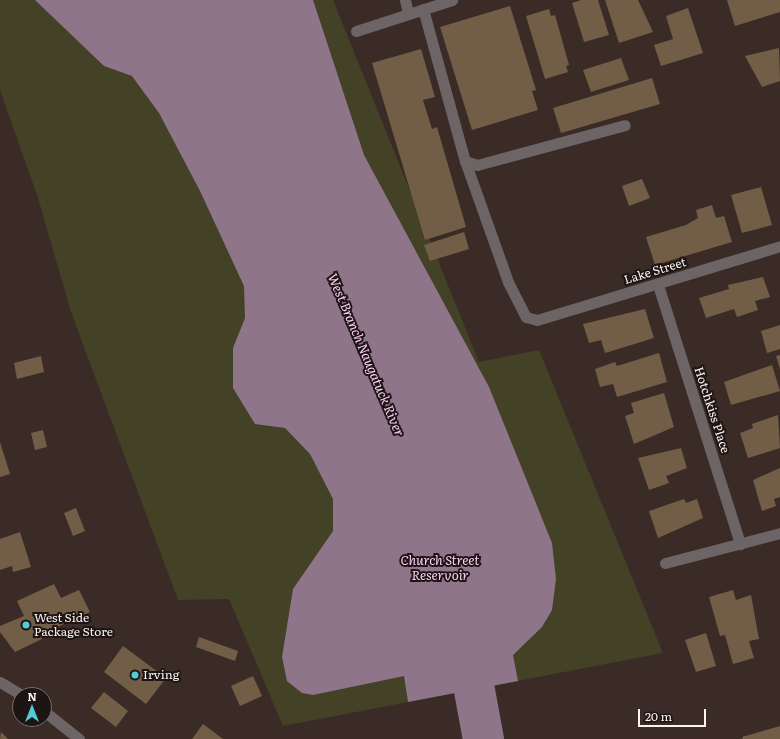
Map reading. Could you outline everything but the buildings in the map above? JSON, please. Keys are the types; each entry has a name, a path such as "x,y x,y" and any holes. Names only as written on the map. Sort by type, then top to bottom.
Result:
{"street":[{"path":"405,0 408,13"},
{"path":"356,31 452,0"},
{"path":"423,9 465,161 478,166 625,125"},
{"name":"Lake Street","path":"465,161 508,282 526,317 537,320 780,246"},
{"name":"Hotchkiss Place","path":"658,284 740,544"},
{"path":"665,563 780,533"},
{"path":"0,682 12,689"},
{"path":"52,717 79,739"}],"shaded area":[{"path":"0,0 333,0 479,362 539,350 663,653 283,726 229,599 178,600 71,312 38,198 0,90"}],"water":[{"name":"Church Street Reservoir","path":"35,0 313,0 364,155 489,387 552,543 556,579 552,610 542,627 513,655 518,681 408,702 404,676 313,695 302,693 287,681 282,657 293,589 333,531 333,499 310,454 285,428 255,424 233,388 233,348 245,318 244,286 200,191 159,113 132,76 104,66"}],"waterway":[{"name":"West Branch Naugatuck River","path":"474,690 483,739"}],"place":[{"name":"West Side Package Store","path":"26,625"},
{"name":"Irving","path":"135,675"}]}
